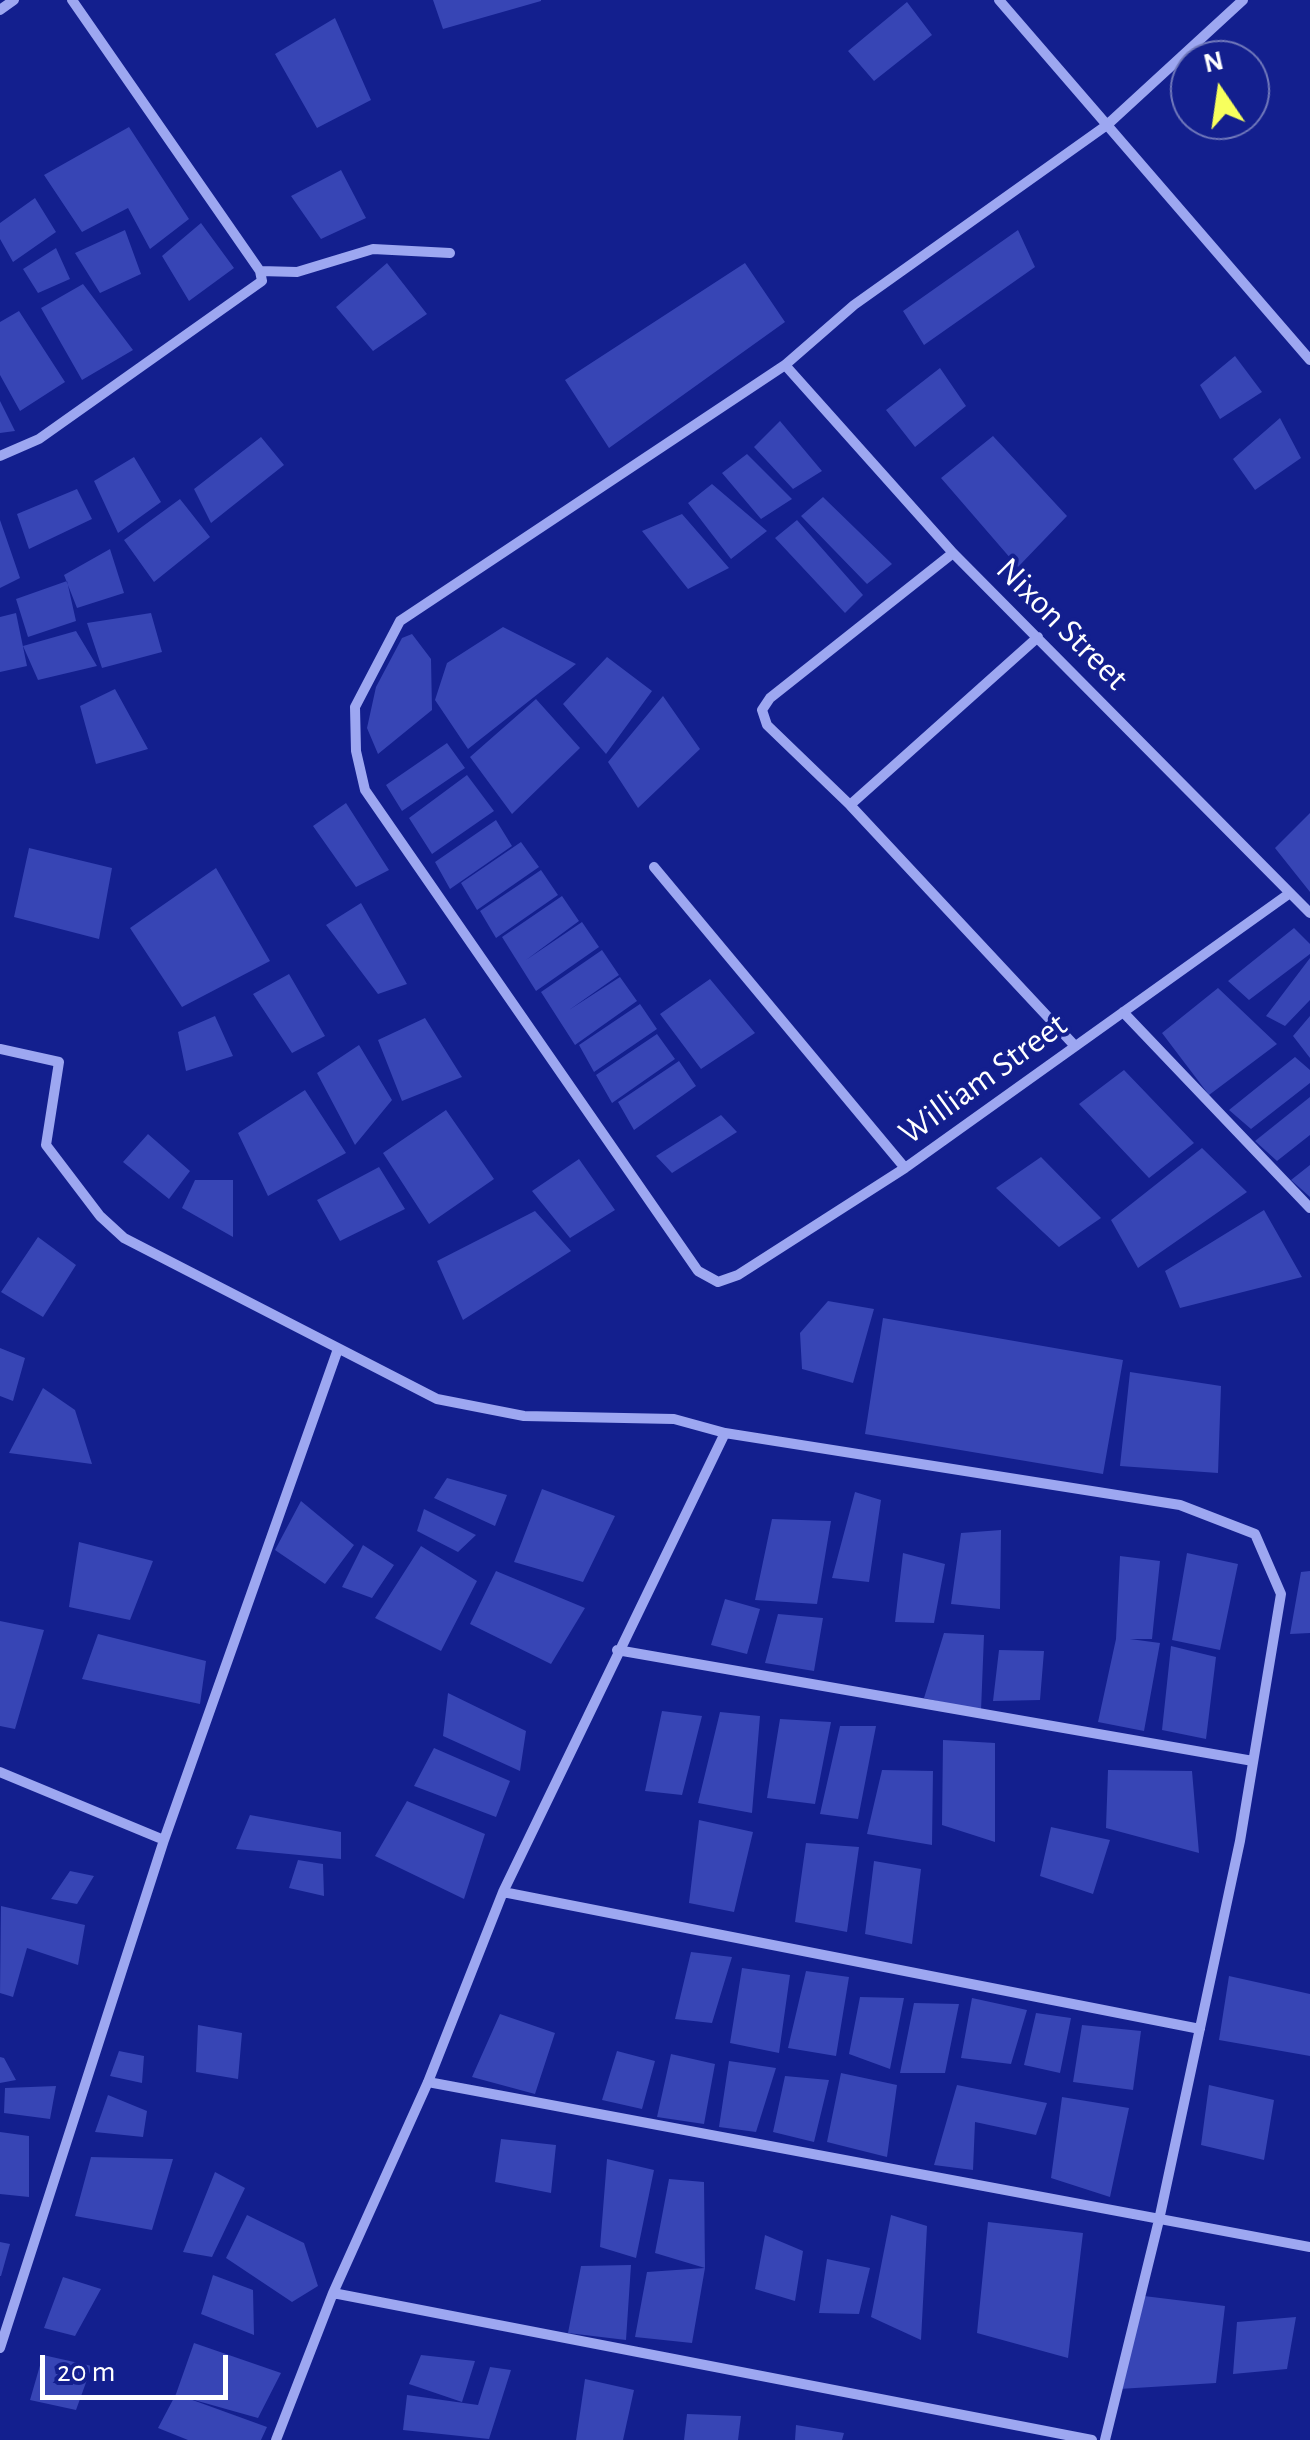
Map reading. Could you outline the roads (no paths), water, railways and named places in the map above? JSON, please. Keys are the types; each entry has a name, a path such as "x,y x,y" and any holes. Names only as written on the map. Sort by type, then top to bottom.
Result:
{"street":[{"path":"0,10 14,0"},
{"path":"0,456 39,438 262,281 260,271 72,0"},
{"path":"998,0 1310,360"},
{"path":"785,365 854,305 1107,125 1243,0"},
{"path":"260,271 297,272 373,249 450,253"},
{"name":"Nixon Street","path":"785,365 953,554 1310,912"},
{"name":"William Street","path":"785,365 400,622 355,706 356,751 365,790 698,1270 718,1282 738,1275 905,1168 1290,892"},
{"path":"953,554 770,698 762,710 767,725 850,805 1075,1046"},
{"path":"850,805 1038,638"},
{"path":"654,867 905,1168"},
{"path":"1122,1012 1310,1208"},
{"path":"0,1049 59,1062 46,1146 89,1203 124,1238 437,1400 566,1419 674,1419 726,1433 1180,1504 1254,1534 1281,1594 1253,1761 1200,2029 1159,2220 1105,2440"},
{"path":"0,2348 164,1840 338,1348"},
{"path":"276,2440 333,2293 428,2082 502,1892 726,1433"},
{"path":"618,1650 1253,1761"},
{"path":"0,1772 164,1840"},
{"path":"502,1892 1200,2029"},
{"path":"428,2082 1310,2247"},
{"path":"333,2293 1092,2440"}]}
